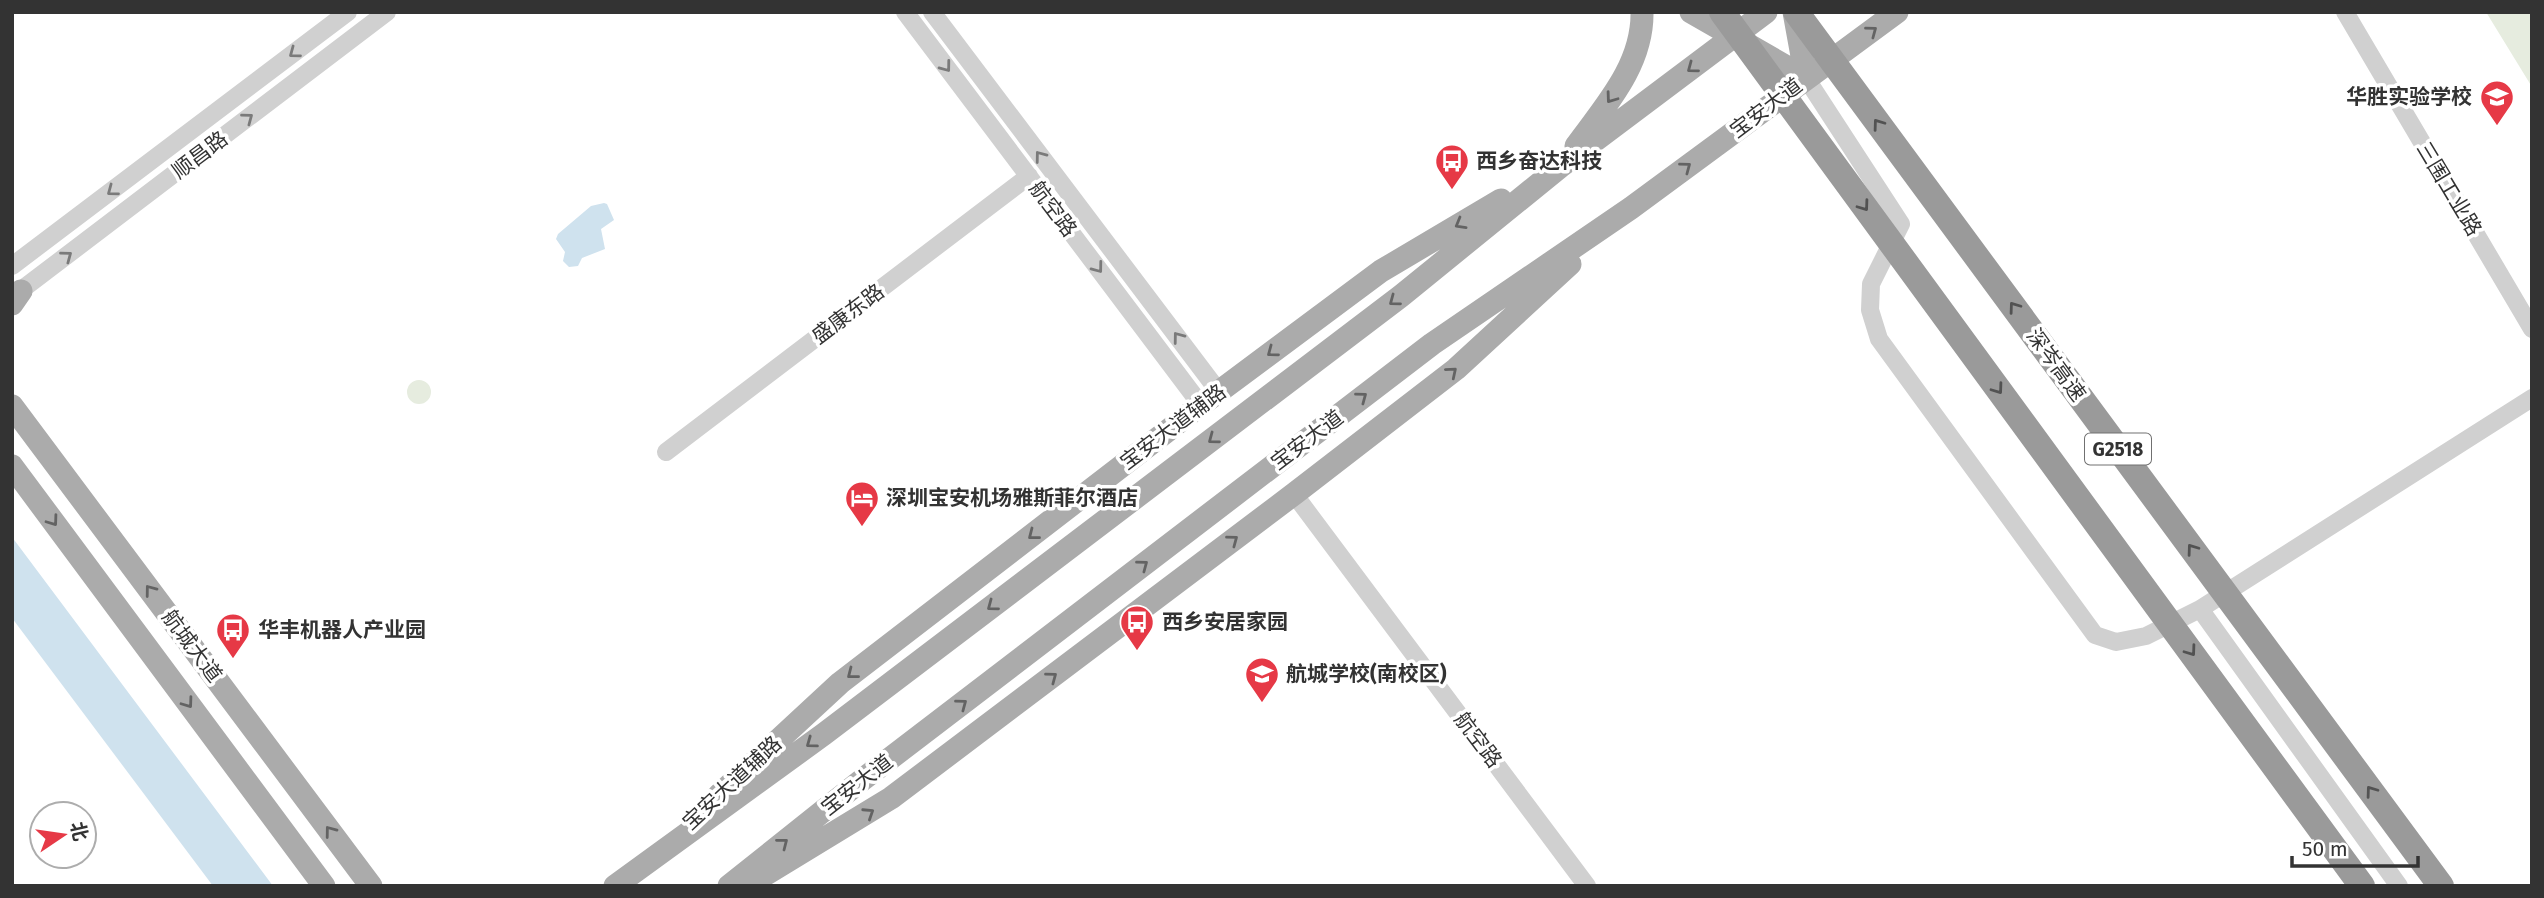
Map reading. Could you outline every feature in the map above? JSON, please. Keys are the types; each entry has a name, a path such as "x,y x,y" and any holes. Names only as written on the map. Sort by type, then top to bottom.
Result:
{"highway":[{"name":"G2518","path":"1722,12 2362,886"},
{"name":"深岑高速","path":"1795,12 2441,886"}],"main road":[{"path":"1562,166 1621,83 1638,41 1642,12"},
{"path":"1691,12 1806,78"},
{"path":"615,886 824,734 1390,304 1562,166 1766,12"},
{"path":"1795,12 1806,78"},
{"name":"宝安大道","path":"729,886 873,772 1432,344 1631,208 1897,12"},
{"name":"宝安大道辅路","path":"651,860 840,683 1210,398 1381,271 1562,166"},
{"path":"747,886 891,798 1294,494 1455,369 1631,208"},
{"name":"航城大道","path":"13,405 370,886"},
{"name":"航城大道","path":"12,466 324,886"}],"street":[{"name":"顺昌路","path":"12,266 348,12"},
{"name":"顺昌路","path":"15,298 387,12"},
{"name":"航空路","path":"905,12 1029,176 1210,398"},
{"name":"航空路","path":"932,12 1210,398"},
{"name":"三围工业路","path":"2344,12 2532,329"},
{"path":"1806,78 1901,224 1871,284 1870,310 1879,339 2095,635 2116,642 2146,636 2200,609 2532,398"},
{"name":"盛康东路","path":"666,452 1029,176"},
{"name":"航空路","path":"1294,494 1587,886"},
{"path":"2200,609 2399,886"}],"shaded area":[{"path":"2486,12 2532,12 2532,87"},
{"path":"419,380 427,384 431,392 427,400 419,404 411,400 407,392 411,384"}],"water":[{"path":"604,203 614,220 601,229 605,249 582,258 578,266 569,267 563,261 565,252 556,239 558,234 591,206"},
{"path":"12,537 273,886 213,886 12,618"}],"place":[{"name":"华胜实验学校","path":"2497,127"},
{"name":"西乡奋达科技","path":"1452,191"},
{"name":"深圳宝安机场雅斯菲尔酒店","path":"862,528"},
{"name":"西乡安居家园","path":"1137,652"},
{"name":"华丰机器人产业园","path":"233,660"},
{"name":"航城学校(南校区)","path":"1262,704"}]}
